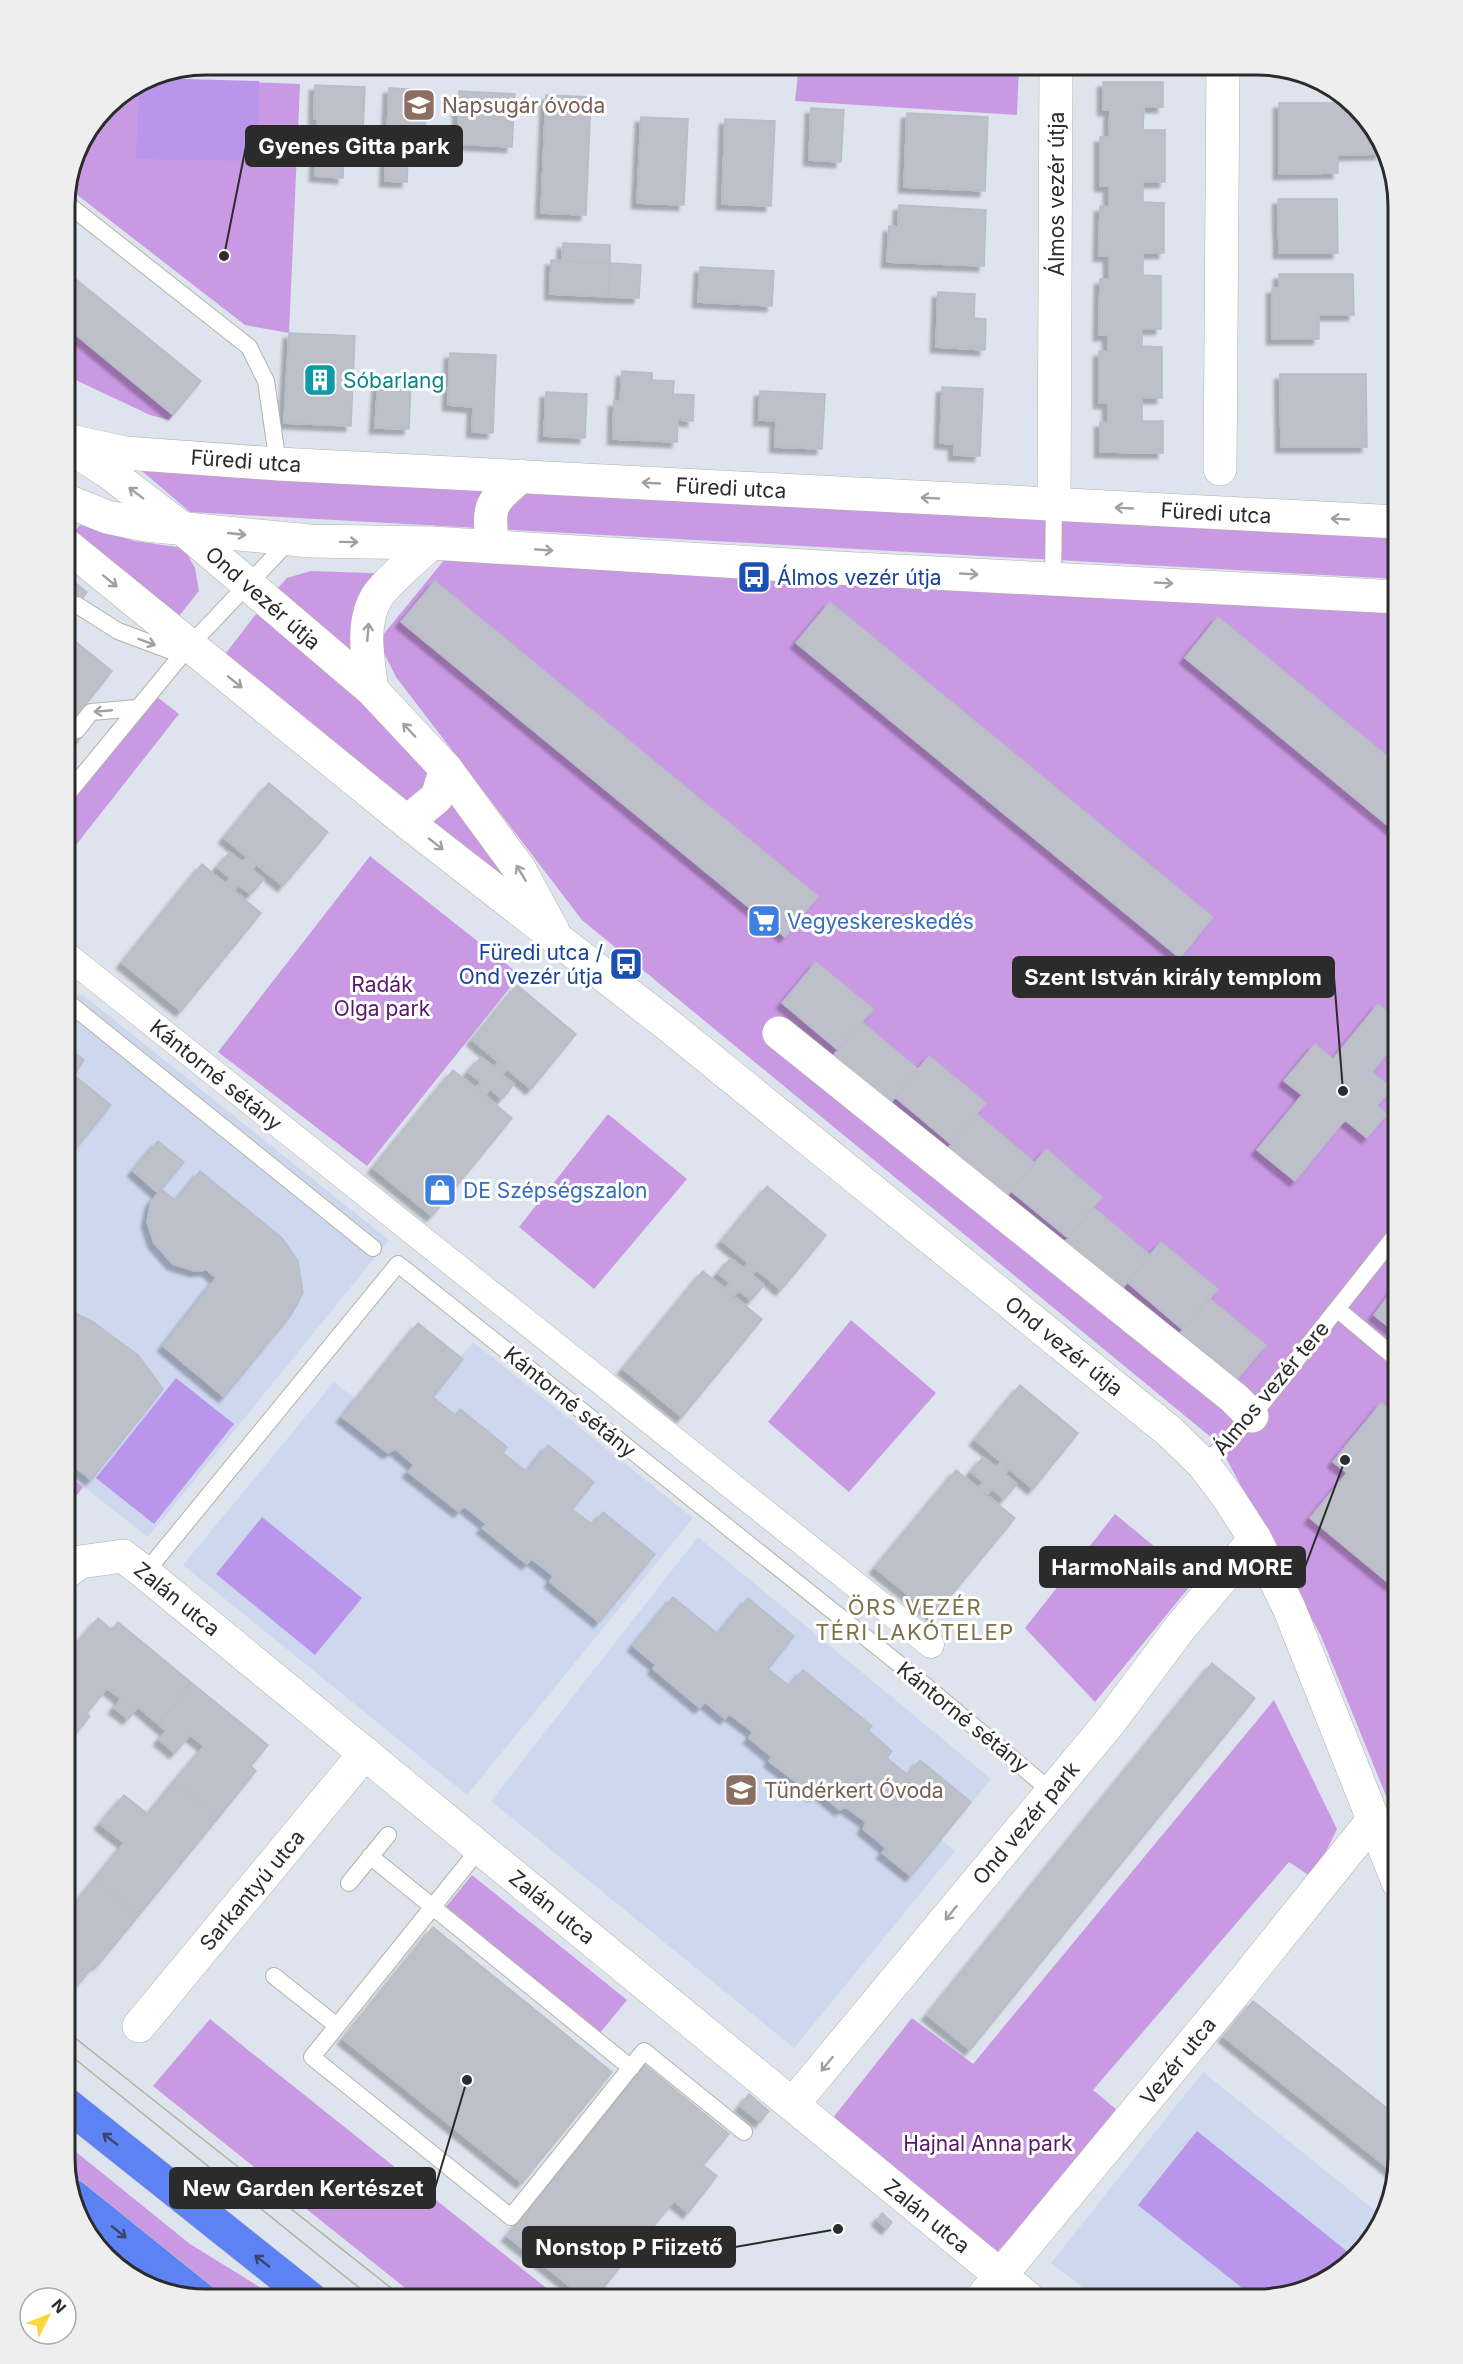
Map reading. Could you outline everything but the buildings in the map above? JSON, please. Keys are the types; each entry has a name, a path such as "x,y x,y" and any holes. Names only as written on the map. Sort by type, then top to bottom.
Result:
{"main road":[{"path":"75,2112 298,2289"},
{"path":"84,2205 186,2287"}],"street":[{"name":"Álmos vezér útja","path":"1054,504 1056,75"},
{"path":"1220,469 1223,75"},
{"name":"Füredi utca","path":"75,444 125,453 278,464 1388,521"},
{"name":"Ond vezér útja","path":"75,449 183,529 372,690 446,770 520,870 560,943"},
{"path":"493,546 489,512 501,494 521,476"},
{"path":"75,504 107,517 146,525 290,540 493,546 837,568 1388,596"},
{"path":"372,690 366,649 369,613 379,595 431,543"},
{"name":"Ond vezér útja","path":"75,553 186,650 668,1025 1161,1424 1204,1465 1255,1539 1289,1608 1388,1858"},
{"path":"407,822 437,797 446,770"},
{"name":"Kántorné sétány","path":"75,962 931,1645"},
{"path":"779,1033 1234,1398 1252,1416"},
{"name":"Ond vezér park","path":"798,2118 1051,1791 1109,1723 1180,1628 1255,1539"},
{"name":"Zalán utca","path":"75,1566 80,1562 123,1556 145,1572 480,1848 798,2118 990,2288"},
{"name":"Sarkantyú utca","path":"139,2026 364,1753"},
{"name":"Vezér utca","path":"990,2288 1113,2141 1372,1820"}],"lane":[{"path":"75,209 249,346 266,381 278,464"},
{"path":"1053,578 1054,504"},
{"path":"75,785 186,650 290,540"},
{"path":"77,605 118,631 186,650"},
{"path":"77,730 91,712 137,708"},
{"name":"Kántorné sétány","path":"75,1008 373,1248"},
{"name":"Álmos vezér tere","path":"1204,1465 1252,1416 1388,1245"},
{"name":"Kántorné sétány","path":"145,1572 398,1264 909,1672 1051,1791"},
{"name":"Álmos vezér tere","path":"1337,1310 1388,1352"},
{"path":"349,1882 388,1835"},
{"path":"480,1848 312,2057 511,2217 644,2051 744,2132"},
{"path":"370,1856 631,2068"},
{"path":"274,1976 337,2026"}],"shaded area":[{"path":"175,79 259,81 258,161 136,159 139,94"},
{"path":"75,995 83,995 389,1240 148,1537 75,1480"},
{"path":"418,1323 460,1357 473,1342 693,1518 467,1795 183,1565 334,1382 356,1399"},
{"path":"176,1378 234,1424 154,1524 96,1478"},
{"path":"262,1517 362,1598 315,1655 216,1574"},
{"name":"Tündérkert Óvoda","path":"698,1537 991,1779 941,1840 955,1851 794,2048 491,1801"},
{"path":"1203,2072 1376,2211 1361,2238 1350,2251 1330,2267 1291,2285 1274,2288 1085,2289 1051,2263"},
{"path":"1197,2131 1348,2252 1330,2267 1291,2285 1243,2289 1138,2205"}],"green space":[{"path":"798,75 1019,75 1017,115 795,101"},
{"path":"172,79 300,84 289,333 245,325 75,194 79,172 85,156 102,126 113,113 133,97"},
{"path":"75,334 173,415 169,420 150,415 75,380"},
{"path":"135,465 1388,533 1388,578 190,512"},
{"path":"80,525 134,541 184,548 195,568 199,591 179,616 75,531"},
{"path":"449,554 1388,607 1388,1800 1321,1636 1218,1443 582,920 396,677 378,641"},
{"path":"311,571 399,574 379,595 372,690 560,943 216,666 266,601 287,578"},
{"path":"151,692 179,714 75,846 75,785"},
{"name":"Radák Olga park","path":"370,856 520,975 367,1166 218,1052"},
{"path":"608,1114 687,1179 594,1289 519,1227"},
{"path":"851,1320 936,1393 849,1492 768,1422"},
{"path":"75,1480 83,1487 75,1498"},
{"path":"1115,1514 1195,1580 1095,1702 1025,1628"},
{"name":"Hajnal Anna park","path":"1274,1700 1337,1829 1313,1878 1289,1862 1093,2090 1122,2114 997,2252 832,2119 912,2018 973,2064"},
{"path":"472,1875 627,2000 600,2033 445,1908"},
{"path":"210,2019 547,2289 407,2289 153,2086"},
{"path":"75,2151 190,2244 262,2289 215,2289 77,2178"}],"tram line":[{"path":"75,2038 392,2289"},
{"path":"75,2059 361,2289"}],"place":[{"name":"Napsugár óvoda","path":"419,105"},
{"name":"Gyenes Gitta park","path":"224,256"},
{"name":"Sóbarlang","path":"320,380"},
{"name":"Álmos vezér útja","path":"754,577"},
{"name":"Vegyeskereskedés","path":"764,921"},
{"name":"Füredi utca / Ond vezér útja","path":"626,964"},
{"name":"Szent István király templom","path":"1343,1091"},
{"name":"DE Szépségszalon","path":"440,1190"},
{"name":"HarmoNails and MORE","path":"1345,1460"},
{"name":"Tündérkert Óvoda","path":"741,1790"},
{"name":"New Garden Kertészet","path":"467,2080"},
{"name":"Nonstop P Fiizető","path":"838,2229"}],"district":[{"name":"ÖRS VEZÉR TÉRI LAKÓTELEP","path":"915,1620"}]}
